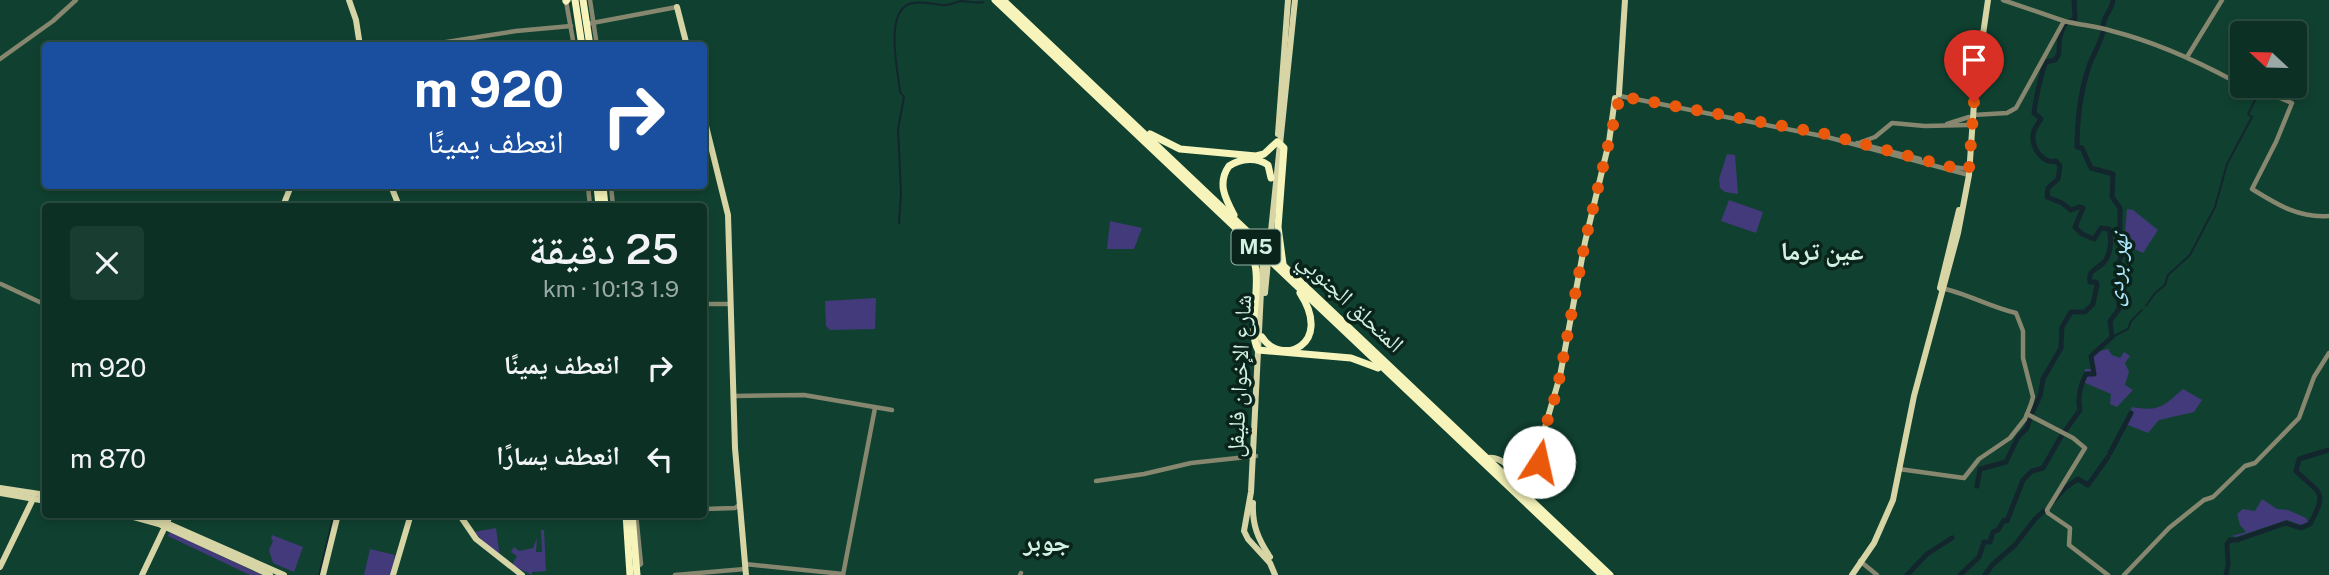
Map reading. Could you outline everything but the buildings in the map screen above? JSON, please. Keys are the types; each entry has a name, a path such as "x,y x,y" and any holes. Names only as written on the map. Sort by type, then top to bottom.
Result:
{"highway":[{"path":"569,0 580,42"},
{"name":"المتحلق الجنوبي","path":"995,0 1488,458 1602,575"},
{"name":"المتحلق الجنوبي","path":"1003,0 1141,129 1385,371 1519,491"},
{"path":"587,1 591,23 590,42"},
{"path":"572,36 577,42"},
{"path":"1141,129 1177,148 1190,150 1260,156 1278,142 1284,148 1278,227 1283,265"},
{"path":"1271,178 1268,165 1257,160 1237,161 1227,169 1223,178 1223,191 1234,222 1255,267 1257,281 1254,338 1260,351 1358,360 1385,371"},
{"path":"1292,281 1310,311 1312,346 1320,355"},
{"path":"1262,337 1273,348 1293,349 1301,346 1310,335"},
{"name":"المتحلق الجنوبي","path":"1529,501 1610,575"},
{"path":"629,518 633,572"}],"main road":[{"path":"349,0 359,42"},
{"name":"شارع الإخوان فليفل","path":"1277,575 1255,530 1251,509 1264,271 1278,142 1288,0"},
{"name":"شارع الإخوان فليفل","path":"1269,231 1271,178 1284,123 1294,0"},
{"path":"1488,458 1495,457 1520,473 1533,475 1539,466 1539,449 1557,391 1585,242 1616,114 1624,0"},
{"path":"1851,575 1883,524 1893,500 1914,396 1942,288 1967,172 1970,119 1986,0"},
{"path":"677,7 686,42"},
{"path":"707,130 728,215 732,396 745,569"},
{"name":"شارع الإخوان فليفل","path":"1260,351 1264,271"},
{"path":"1860,562 1890,498 1910,398 1942,288"},
{"path":"0,490 42,495"},
{"path":"0,490 42,500"},
{"path":"0,567 33,499"},
{"name":"شارع الإخوان فليفل","path":"1251,509 1244,529 1246,537 1277,575"},
{"path":"140,518 168,525 270,575"},
{"path":"151,518 284,575"},
{"path":"144,575 171,518"},
{"path":"323,575 337,518"},
{"path":"393,575 410,518"},
{"path":"462,518 476,539 522,575"},
{"path":"149,520 158,527 158,543"},
{"path":"144,575 168,525"},
{"path":"1244,529 1250,525 1255,530 1252,538 1246,537"}],"street":[{"path":"0,59 53,21 76,0"},
{"path":"569,0 573,42"},
{"path":"2003,0 2070,22 2116,32 2188,57 2230,79"},
{"path":"2188,57 2222,0"},
{"path":"596,42 591,23 677,7"},
{"path":"1860,145 1892,123 1925,126 1947,124 2007,113 2016,108 2070,22"},
{"path":"446,42 571,26"},
{"path":"1618,96 1860,145 1967,172"},
{"path":"2280,98 2292,103 2252,189 2276,204 2308,217 2329,216"},
{"path":"0,284 42,301"},
{"path":"1899,469 1964,478 1979,459 2010,438 2027,414 2033,397 2025,368 2024,331 2016,313 1942,288"},
{"path":"707,304 731,304"},
{"path":"2124,575 2169,528 2204,500 2213,497 2245,466 2255,463 2299,418 2314,377 2329,353"},
{"path":"732,396 804,395 892,410"},
{"path":"675,575 745,569 843,574 875,408"},
{"path":"2027,414 2073,438 2085,448 2047,510 2070,528 2069,545 2108,575"},
{"path":"1096,481 1191,463 1254,456"},
{"path":"707,509 735,508 739,505"},
{"path":"1860,562 1877,575"}],"shaded area":[{"path":"1727,154 1735,155 1738,194 1725,192 1720,188 1719,179"},
{"path":"1729,200 1763,212 1756,233 1721,221"},
{"path":"2127,209 2133,210 2158,230 2143,253 2128,246 2125,233"},
{"path":"1110,221 1142,228 1134,249 1107,249"},
{"path":"876,298 875,329 830,330 826,326 825,301"},
{"path":"2108,349 2112,355 2120,358 2124,352 2130,356 2125,363 2129,372 2125,385 2133,390 2117,407 2110,404 2111,394 2083,382 2085,369 2094,369 2091,353"},
{"path":"2183,389 2202,400 2194,412 2159,420 2148,433 2123,423 2132,407 2155,408 2171,400"},
{"path":"2262,499 2277,509 2288,510 2306,518 2308,522 2301,525 2287,520 2236,537 2232,536 2246,532 2240,525 2237,514 2243,509 2255,511"},
{"path":"496,528 500,557 474,532"},
{"path":"541,530 544,530 546,571 532,572 532,575 512,565 517,556 511,552 514,547 519,551 533,548 537,538 536,552 542,552"},
{"path":"169,533 262,575 250,575 168,536"},
{"path":"272,535 303,547 294,572 273,563 269,550 273,541"},
{"path":"370,549 395,555 391,575 364,575"}],"waterway":[{"path":"2032,413 2040,396 2043,379 2061,348 2062,327 2071,312 2085,312 2093,304 2097,285 2096,282 2090,282 2090,276 2105,261 2110,248 2109,229 2101,228 2094,239 2082,234 2075,227 2083,208 2071,210 2047,197 2048,188 2058,179 2060,166 2056,161 2043,158 2036,150 2033,140 2034,131 2041,119 2034,113 2043,71 2046,62 2055,60 2059,54 2065,24 2075,19 2074,0"},
{"name":"نهر بردى","path":"2103,26 2113,0"},
{"path":"899,223 901,193 898,129 904,97 900,92 895,55 898,16 904,7 913,3 949,5 961,1 983,2"},
{"name":"نهر بردى","path":"2065,431 2080,410 2080,392 2086,374 2094,374 2091,356 2112,337 2110,321 2119,309 2118,267 2124,245 2120,232 2120,208 2112,197 2113,174 2091,168 2082,148 2077,147 2083,88 2103,32"},
{"path":"2146,306 2165,285 2168,275 2190,255 2215,207 2227,164 2252,117 2248,114 2256,98"},
{"path":"2112,337 2128,329 2131,321 2142,310"},
{"name":"نهر بردى","path":"2110,453 2131,413"},
{"path":"1977,486 1980,469 2006,462 2018,437 2027,428 2030,418"},
{"name":"نهر بردى","path":"1960,575 1979,557 1984,542 1990,542 1993,532 1998,530 2004,520 2007,521 2023,480 2032,471 2043,468 2062,435"},
{"name":"نهر بردى","path":"2226,575 2227,544 2230,540 2286,523 2301,528 2310,524 2320,498 2316,489 2296,471 2299,459 2329,450"},
{"name":"نهر بردى","path":"2052,502 2078,479 2088,485 2108,457"},
{"name":"نهر بردى","path":"1985,575 2044,511"},
{"path":"319,575 333,518"},
{"path":"1907,575 1927,554 1952,538"}],"district":[{"name":"عين ترما","path":"1822,251"},
{"name":"جوبر","path":"1047,542"}],"route":[{"path":"1539,462 1540,444 1557,391 1585,242 1620,96 1821,133 1962,169 1969,169 1974,102"}]}
